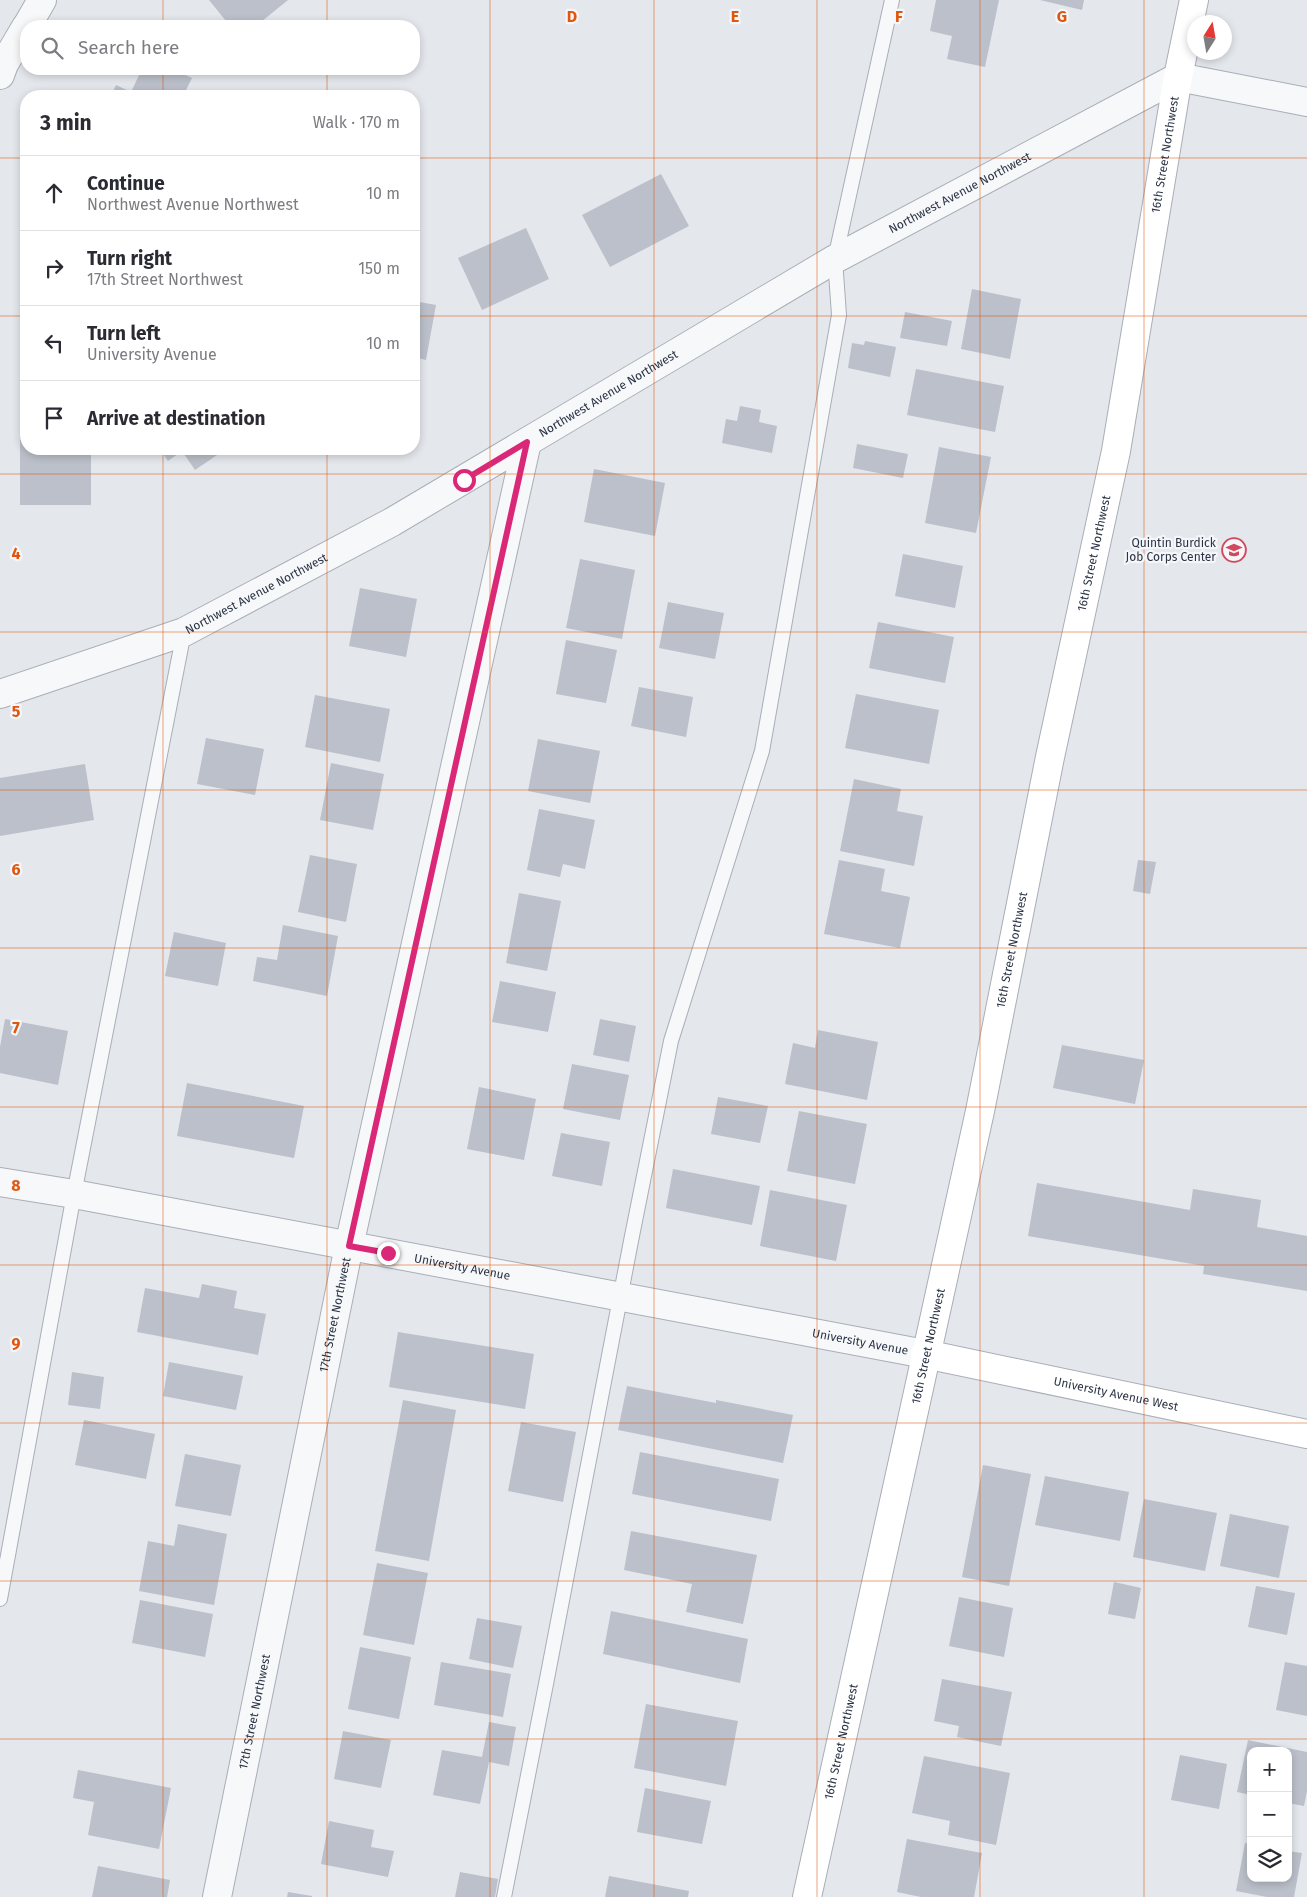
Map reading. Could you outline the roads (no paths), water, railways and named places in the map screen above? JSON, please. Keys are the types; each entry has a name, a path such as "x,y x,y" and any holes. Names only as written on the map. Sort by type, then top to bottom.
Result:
{"street":[{"path":"30,20 42,0"},
{"name":"16th Street Northwest","path":"807,1897 980,1111 1048,766 1116,452 1178,77 1194,0"},
{"path":"0,75 4,64 20,37"},
{"path":"1178,77 1307,102"},
{"name":"Northwest Avenue Northwest","path":"0,694 184,632 392,522 835,259 1178,77"},
{"name":"17th Street Northwest","path":"218,1897 349,1246 527,442"},
{"name":"University Avenue","path":"0,1182 74,1194 925,1354"},
{"name":"University Avenue West","path":"925,1354 1307,1434"}],"lane":[{"path":"504,1897 671,1042 762,751 839,315 835,259 892,0"},
{"path":"0,1599 74,1194 184,632"}],"place":[{"name":"Quintin Burdick Job Corps Center","path":"1234,550"}]}
